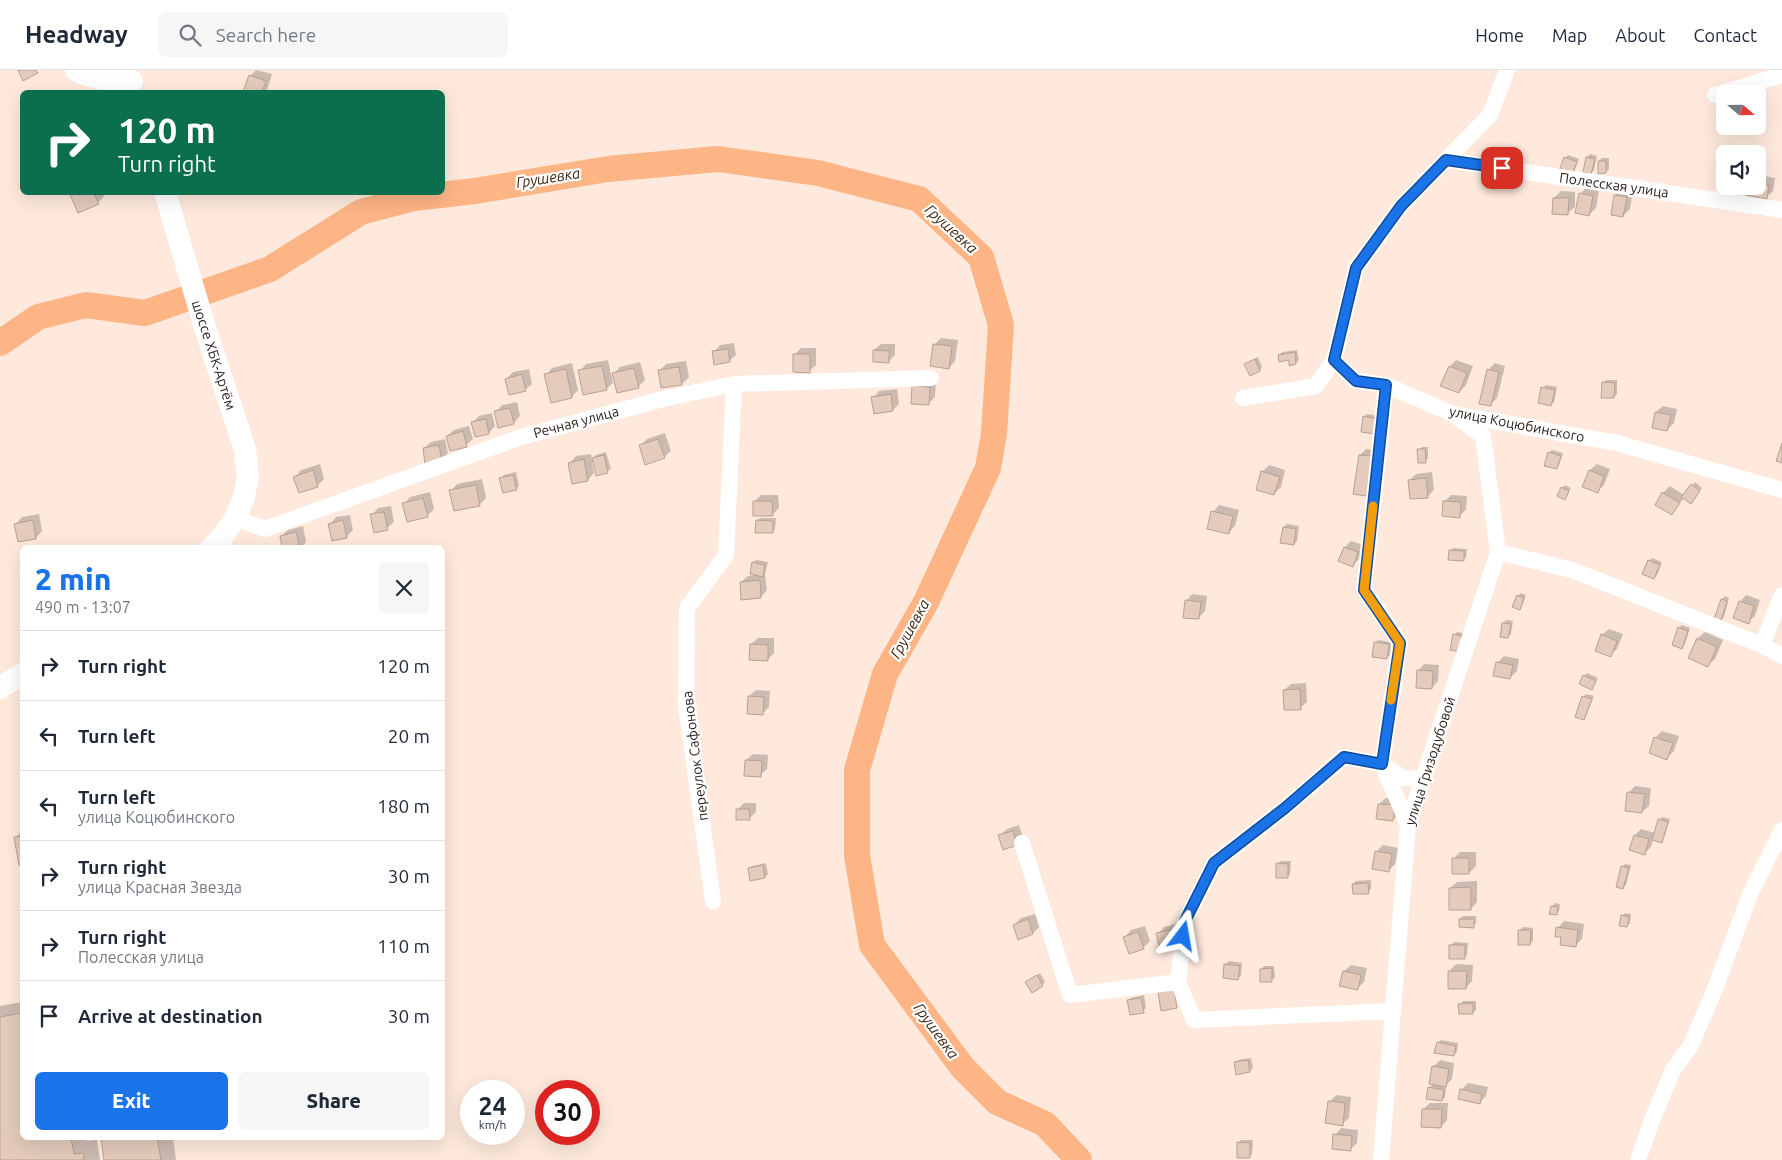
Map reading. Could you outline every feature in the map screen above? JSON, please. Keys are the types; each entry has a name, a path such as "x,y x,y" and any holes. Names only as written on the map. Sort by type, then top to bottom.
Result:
{"main road":[{"path":"76,70 82,74 95,77 133,81"},
{"name":"шоссе ХБК-Артём","path":"166,195 205,328 244,448 248,476 244,498 236,518 214,545"},
{"path":"0,688 20,675"}],"street":[{"path":"1243,398 1316,386 1334,360 1356,268 1401,206 1490,115 1507,70"},
{"path":"1715,95 1782,74"},
{"name":"Полесская улица","path":"1446,160 1782,210"},
{"name":"улица Коцюбинского","path":"1334,360 1356,381 1386,385 1453,414 1617,443 1782,490"},
{"name":"Речная улица","path":"236,518 264,529 521,437 663,399 734,384 931,378"},
{"name":"переулок Сафонова","path":"714,902 686,705 687,608 726,555 734,384"},
{"path":"1386,385 1364,590 1400,643 1382,764 1408,824"},
{"name":"улица Гризодубовой","path":"1381,1160 1408,824 1498,552 1483,436 1453,414"},
{"path":"1498,552 1572,570 1762,646 1782,656"},
{"path":"1762,646 1782,595"},
{"path":"1393,1011 1194,1020 1178,982 1185,921 1214,863 1285,808 1344,757 1382,764 1403,778 1423,779"},
{"path":"1638,1160 1653,1117 1673,1070 1690,1047 1714,991 1751,892 1782,830"},
{"path":"1022,843 1070,995 1178,982"}],"building":[{"path":"18,70 36,70 38,73 23,81"},
{"path":"249,75 266,81 263,90 244,90"},
{"path":"1564,157 1577,162 1571,176 1559,171"},
{"path":"1586,157 1595,159 1591,174 1583,172"},
{"path":"1598,161 1606,161 1606,173 1598,174"},
{"path":"1766,184 1769,185 1767,199 1745,195 1766,195"},
{"path":"1579,193 1593,196 1589,216 1575,213"},
{"path":"70,195 94,195 99,204 78,213"},
{"path":"1614,195 1627,197 1623,217 1611,215"},
{"path":"1553,198 1569,198 1568,215 1552,214"},
{"path":"933,344 952,346 949,369 930,366"},
{"path":"728,349 730,362 714,365 712,351"},
{"path":"873,350 889,351 889,363 873,362"},
{"path":"1295,352 1296,364 1289,366 1289,360 1279,362 1278,355"},
{"path":"793,354 810,354 810,373 793,372"},
{"path":"1255,359 1260,371 1250,376 1244,364"},
{"path":"602,366 607,390 583,395 578,370"},
{"path":"1449,366 1467,373 1459,393 1440,386"},
{"path":"679,367 682,385 661,388 658,370"},
{"path":"634,368 639,388 617,393 612,373"},
{"path":"566,369 572,398 551,403 544,374"},
{"path":"1487,369 1499,372 1491,406 1479,404"},
{"path":"522,374 526,391 509,395 505,379"},
{"path":"1602,382 1615,383 1614,398 1601,398"},
{"path":"912,386 930,387 929,405 911,404"},
{"path":"1541,387 1555,390 1551,406 1538,403"},
{"path":"891,394 893,411 874,414 871,397"},
{"path":"510,408 514,424 498,428 494,411"},
{"path":"1655,412 1671,415 1667,431 1652,428"},
{"path":"1363,416 1377,419 1375,434 1361,432"},
{"path":"486,419 489,434 475,437 471,422"},
{"path":"463,431 467,447 450,451 446,436"},
{"path":"658,439 665,458 645,465 639,445"},
{"path":"1782,443 1782,463 1776,461"},
{"path":"439,445 442,461 425,464 423,448"},
{"path":"1417,449 1425,449 1426,463 1418,463"},
{"path":"1548,452 1561,456 1557,469 1544,466"},
{"path":"604,455 608,473 596,476 592,458"},
{"path":"1359,455 1371,456 1366,496 1353,494"},
{"path":"584,459 588,481 572,484 568,463"},
{"path":"313,470 318,487 299,493 293,477"},
{"path":"1589,470 1604,476 1598,493 1582,487"},
{"path":"1261,471 1280,477 1274,495 1256,490"},
{"path":"513,475 517,490 503,493 499,478"},
{"path":"1426,478 1428,498 1410,499 1408,480"},
{"path":"1691,484 1700,491 1691,504 1681,497"},
{"path":"476,485 480,506 454,511 449,490"},
{"path":"1561,487 1569,491 1565,500 1557,496"},
{"path":"1662,492 1680,503 1672,515 1655,505"},
{"path":"423,498 428,517 407,522 402,503"},
{"path":"753,501 772,501 773,516 753,516"},
{"path":"1443,501 1461,502 1460,518 1442,516"},
{"path":"1211,511 1233,516 1229,534 1207,529"},
{"path":"384,512 388,530 374,533 370,514"},
{"path":"33,520 36,539 18,542 14,524"},
{"path":"343,520 347,538 332,541 328,524"},
{"path":"756,520 773,521 773,533 755,533"},
{"path":"1283,527 1296,529 1294,545 1280,543"},
{"path":"296,532 299,545 282,545 280,536"},
{"path":"1344,547 1358,552 1353,567 1338,561"},
{"path":"1449,550 1464,551 1464,561 1448,560"},
{"path":"1648,560 1660,565 1654,579 1642,574"},
{"path":"752,562 765,565 763,577 750,574"},
{"path":"760,580 761,598 741,600 740,582"},
{"path":"1517,595 1524,598 1520,610 1512,607"},
{"path":"1721,599 1727,601 1721,621 1714,619"},
{"path":"1185,600 1201,602 1199,619 1183,618"},
{"path":"1739,601 1754,606 1749,624 1733,618"},
{"path":"1502,623 1511,624 1508,638 1500,637"},
{"path":"1678,627 1688,631 1682,649 1672,645"},
{"path":"1453,634 1466,637 1463,652 1450,650"},
{"path":"1601,634 1617,641 1611,657 1595,651"},
{"path":"1697,638 1717,647 1708,667 1688,658"},
{"path":"1374,642 1389,644 1387,659 1372,657"},
{"path":"750,644 768,645 768,661 749,660"},
{"path":"1496,662 1513,665 1510,679 1493,676"},
{"path":"1417,670 1433,671 1432,689 1416,688"},
{"path":"1583,675 1596,681 1592,690 1579,684"},
{"path":"1300,689 1301,710 1284,710 1283,690"},
{"path":"748,696 764,697 763,715 747,714"},
{"path":"1582,696 1592,699 1584,720 1575,717"},
{"path":"1654,737 1673,743 1667,760 1649,753"},
{"path":"745,760 762,761 761,777 744,776"},
{"path":"1627,792 1645,794 1642,813 1625,811"},
{"path":"1378,804 1395,805 1393,821 1376,819"},
{"path":"736,809 749,809 750,820 736,820"},
{"path":"1658,819 1668,822 1662,843 1652,840"},
{"path":"1013,831 1017,845 1003,850 998,835"},
{"path":"1634,835 1649,839 1645,855 1629,850"},
{"path":"20,836 19,865 14,837"},
{"path":"1375,851 1392,854 1389,872 1372,869"},
{"path":"1452,858 1469,858 1469,874 1452,874"},
{"path":"1276,863 1288,864 1288,878 1276,878"},
{"path":"763,865 765,878 750,881 748,868"},
{"path":"1621,866 1629,868 1623,889 1616,887"},
{"path":"1368,883 1369,894 1353,894 1352,884"},
{"path":"1471,887 1471,910 1449,910 1449,888"},
{"path":"1551,906 1558,907 1557,915 1549,914"},
{"path":"1621,915 1629,917 1627,927 1619,926"},
{"path":"1028,919 1033,934 1018,940 1013,925"},
{"path":"1459,919 1474,919 1474,928 1459,927"},
{"path":"1556,927 1578,930 1576,947 1560,945 1561,937 1555,937"},
{"path":"1174,929 1178,944 1160,949 1156,933"},
{"path":"1518,930 1531,930 1530,945 1518,945"},
{"path":"1138,932 1144,949 1129,954 1123,937"},
{"path":"1449,945 1465,945 1465,959 1449,959"},
{"path":"1224,964 1240,966 1238,980 1223,978"},
{"path":"1272,968 1272,982 1260,982 1260,969"},
{"path":"1343,971 1361,975 1358,990 1339,986"},
{"path":"1448,971 1467,971 1466,989 1448,989"},
{"path":"1037,975 1043,986 1032,993 1025,982"},
{"path":"1174,989 1177,1008 1161,1011 1158,992"},
{"path":"1141,998 1144,1013 1130,1015 1127,1000"},
{"path":"1473,1003 1473,1014 1459,1014 1458,1004"},
{"path":"20,1013 20,1140 71,1140 74,1154 83,1153 84,1160 0,1160 0,1017"},
{"path":"1437,1042 1456,1046 1454,1056 1434,1053"},
{"path":"1248,1060 1250,1072 1236,1075 1234,1062"},
{"path":"1432,1066 1449,1069 1446,1087 1429,1084"},
{"path":"1428,1087 1444,1090 1442,1101 1426,1099"},
{"path":"1460,1089 1482,1094 1480,1104 1458,1099"},
{"path":"1328,1101 1345,1103 1343,1126 1325,1123"},
{"path":"1422,1109 1442,1109 1441,1128 1421,1127"},
{"path":"1333,1134 1352,1136 1351,1151 1332,1149"},
{"path":"101,1140 157,1140 161,1160 104,1160"},
{"path":"1237,1142 1250,1143 1250,1158 1237,1158"}],"waterway":[{"name":"Грушевка","path":"445,194 608,169 718,159 818,173 919,199 981,257 1001,325 994,434 988,468 926,602 885,674 857,770 857,855 872,945 963,1068 997,1102 1045,1124 1079,1160"},
{"name":"Грушевка","path":"0,343 38,317 86,305 145,313 270,269 361,212 414,198 440,195"}],"slow traffic":[{"path":"1373,506 1364,590 1400,643 1391,700"}],"route":[{"path":"1183,936 1185,921 1214,863 1285,808 1344,757 1382,764 1400,643 1364,590 1386,385 1356,381 1334,360 1356,268 1401,206 1446,160 1502,168"}]}
